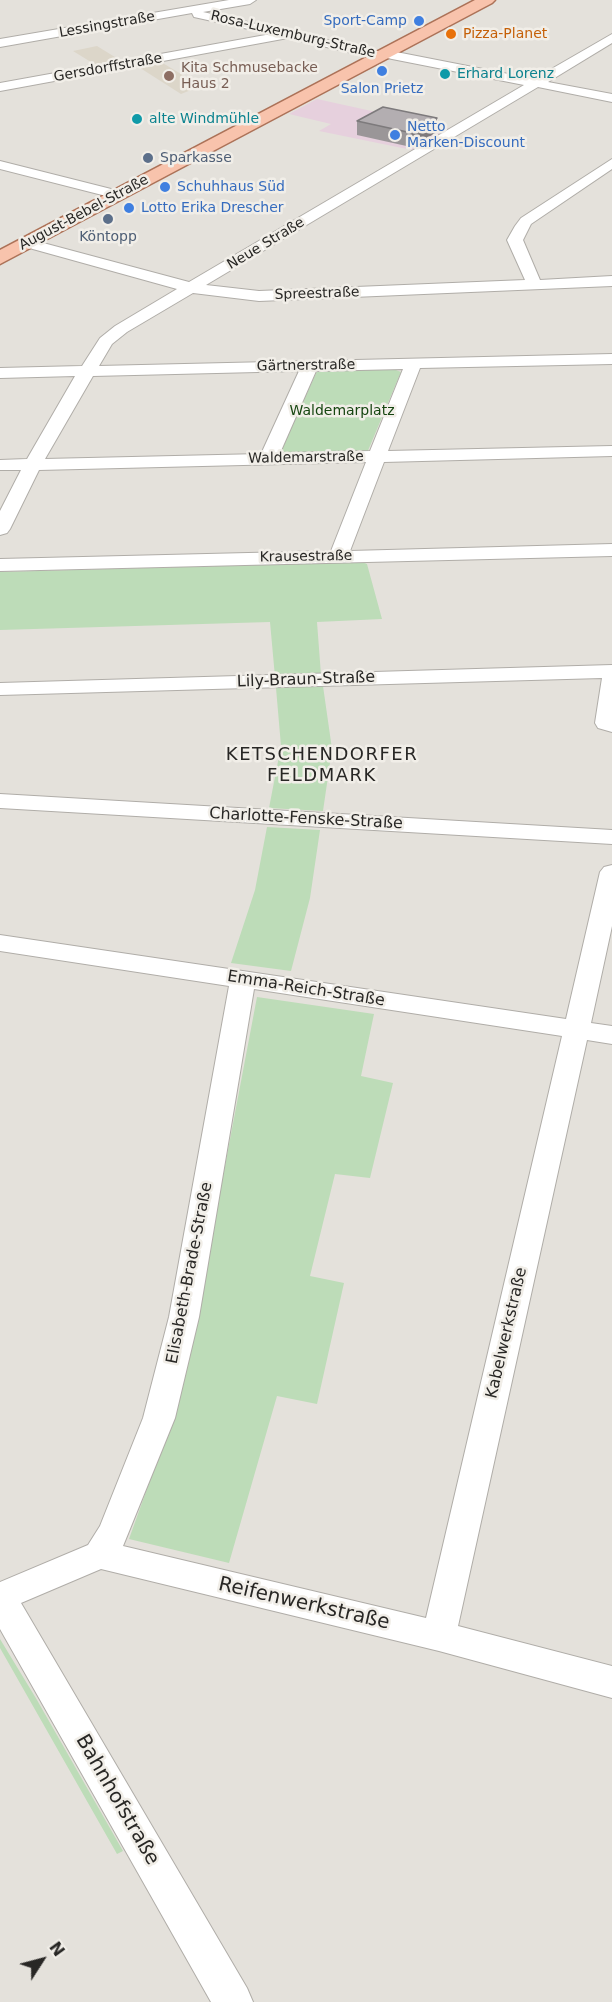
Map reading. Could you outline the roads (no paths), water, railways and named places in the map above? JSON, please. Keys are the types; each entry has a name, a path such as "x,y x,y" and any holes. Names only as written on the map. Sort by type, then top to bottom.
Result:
{"main road":[{"name":"August-Bebel-Straße","path":"0,258 487,0"}],"street":[{"name":"Rosa-Luxemburg-Straße","path":"171,0 190,11 287,35 612,98"},
{"name":"Lessingstraße","path":"0,43 250,0"},
{"name":"Gersdorffstraße","path":"0,87 287,35"},
{"name":"Neue Straße","path":"0,529 33,464 106,341 122,329 612,38"},
{"path":"535,285 515,240 520,229 526,221 612,163"},
{"path":"0,165 118,195"},
{"name":"Spreestraße","path":"27,243 192,288 259,296 612,281"},
{"name":"Gärtnerstraße","path":"0,373 612,359"},
{"path":"338,557 413,364"},
{"path":"268,459 310,366"},
{"name":"Waldemarstraße","path":"0,465 612,451"},
{"name":"Krausestraße","path":"0,565 612,550"},
{"name":"Lily-Braun-Straße","path":"0,689 612,670"},
{"path":"612,679 606,723 612,724"},
{"name":"Charlotte-Fenske-Straße","path":"0,801 612,837"},
{"name":"Kabelwerkstraße","path":"439,1636 612,872"},
{"name":"Emma-Reich-Straße","path":"0,944 612,1035"},
{"name":"Elisabeth-Brade-Straße","path":"100,1555 114,1532 159,1418 184,1317 243,980"},
{"path":"0,1597 100,1555"},
{"name":"Reifenwerkstraße","path":"100,1555 439,1636 612,1682"},
{"name":"Bahnhofstraße","path":"0,1597 233,2002"}],"place":[{"name":"Sport-Camp","path":"419,21"},
{"name":"Pizza-Planet","path":"451,34"},
{"name":"Salon Prietz","path":"382,71"},
{"name":"Erhard Lorenz","path":"445,74"},
{"name":"Kita Schmusebacke Haus 2","path":"169,76"},
{"name":"alte Windmühle","path":"137,119"},
{"name":"Netto Marken-Discount","path":"395,135"},
{"name":"Sparkasse","path":"148,158"},
{"name":"Schuhhaus Süd","path":"165,187"},
{"name":"Lotto Erika Drescher","path":"129,208"},
{"name":"Köntopp","path":"108,219"}],"district":[{"name":"KETSCHENDORFER FELDMARK","path":"322,765"}],"park label":[{"name":"Waldemarplatz","path":"342,411"}]}
